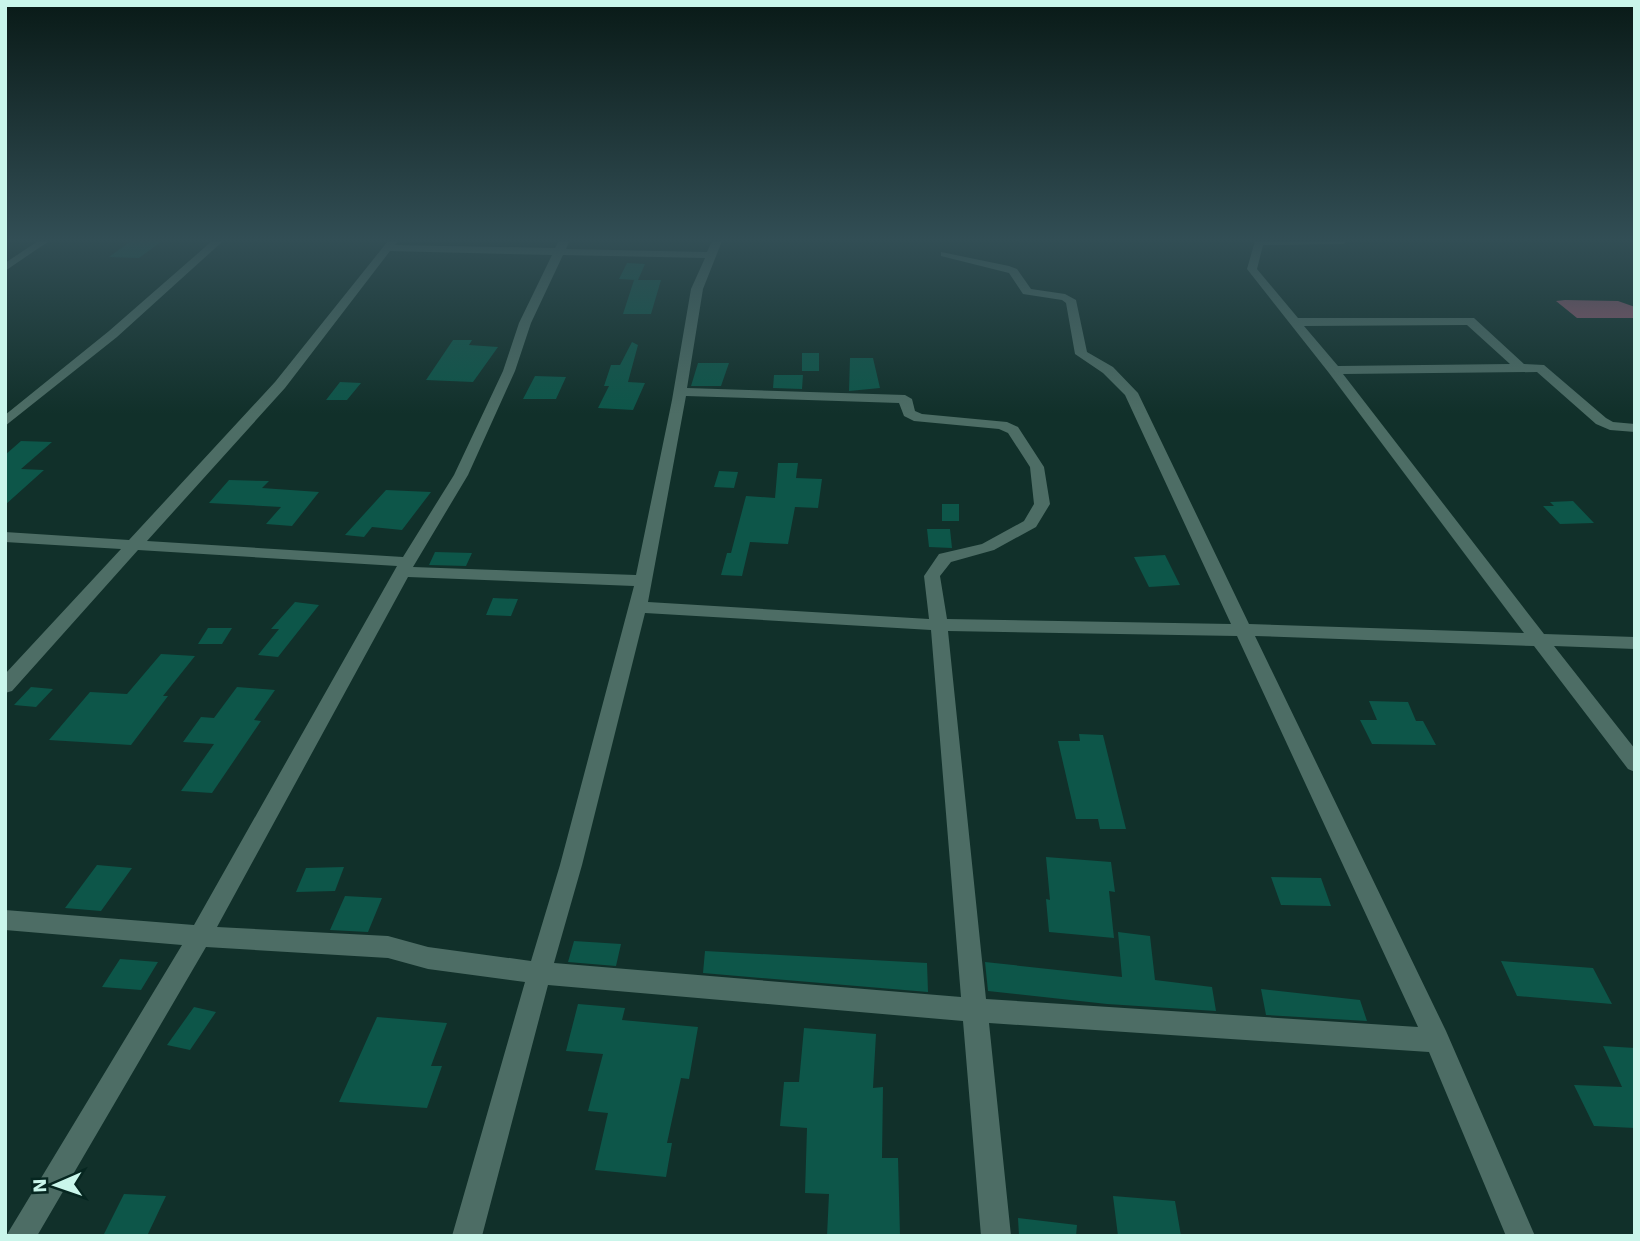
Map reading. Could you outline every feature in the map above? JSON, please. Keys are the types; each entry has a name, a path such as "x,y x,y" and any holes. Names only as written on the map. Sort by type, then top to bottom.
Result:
{"street":[{"path":"5,422 152,299"},
{"path":"5,686 280,385 348,299"},
{"path":"20,1236 200,936 406,567 471,458 536,299"},
{"path":"467,1236 541,973 638,607 695,299"},
{"path":"1068,299 1072,302 1081,354 1108,370 1131,393 1437,1040 1521,1236"},
{"path":"1277,299 1635,764"},
{"path":"1296,322 1470,321 1521,368"},
{"path":"1334,370 1540,368 1610,426 1635,428"},
{"path":"680,391 905,399 909,413 919,418 1002,425 1013,430 1038,467 1042,504 1030,524 988,547 945,558 932,576 939,625 996,1236"},
{"path":"5,537 135,544 406,567 643,581"},
{"path":"638,607 939,625 1241,630 1635,643"},
{"path":"5,920 200,936 388,947 428,958 541,973 975,1010 1437,1040"}],"shaded area":[{"path":"1556,301 1618,301 1635,307 1635,318 1577,318"}],"building":[{"path":"628,299 655,299 651,314 623,314"},
{"path":"453,340 472,340 469,345 498,347 473,382 426,380"},
{"path":"632,342 638,345 628,382 645,383 633,410 598,408 609,386 604,386 611,365 620,365"},
{"path":"802,353 819,353 819,371 802,371"},
{"path":"850,358 873,358 880,388 849,391"},
{"path":"698,363 729,363 721,386 691,386"},
{"path":"774,375 803,375 802,389 773,388"},
{"path":"535,376 566,377 556,399 523,399"},
{"path":"340,382 361,383 347,400 326,400"},
{"path":"21,441 52,442 21,469 44,470 5,505 5,455"},
{"path":"778,463 798,463 796,478 822,479 818,508 795,507 788,544 750,542 742,576 721,575 727,553 731,553 746,496 775,498"},
{"path":"719,471 738,472 734,488 714,487"},
{"path":"229,480 269,481 262,488 319,492 292,526 266,524 281,507 209,503"},
{"path":"386,490 431,492 402,530 372,527 364,537 345,535"},
{"path":"1573,501 1594,523 1560,524 1543,506 1554,506 1550,502"},
{"path":"942,504 959,504 959,521 942,521"},
{"path":"927,529 950,529 952,548 929,547"},
{"path":"435,552 472,553 466,566 429,565"},
{"path":"1165,555 1180,585 1149,587 1134,557"},
{"path":"493,598 518,599 511,616 486,615"},
{"path":"295,602 319,605 278,657 258,655 279,629 271,629"},
{"path":"208,628 232,628 222,644 198,644"},
{"path":"161,654 195,656 163,696 168,696 131,745 49,740 90,692 127,694"},
{"path":"31,687 53,689 36,707 14,705"},
{"path":"237,687 275,690 254,720 261,721 212,793 181,791 214,744 183,742 201,717 214,718"},
{"path":"1369,701 1408,702 1416,721 1423,721 1436,745 1372,744 1360,720 1377,720"},
{"path":"1079,734 1103,735 1126,829 1100,829 1098,819 1076,819 1058,741 1080,741"},
{"path":"1046,857 1111,862 1115,892 1109,891 1114,938 1049,932 1046,899 1050,900"},
{"path":"97,865 132,868 101,911 65,908"},
{"path":"344,867 335,891 296,892 306,868"},
{"path":"1271,877 1321,878 1331,906 1281,905"},
{"path":"345,896 382,898 368,932 330,930"},
{"path":"1118,932 1150,936 1155,980 1212,987 1216,1011 1107,1004 988,991 985,962 1122,977"},
{"path":"574,941 621,944 616,966 568,962"},
{"path":"705,951 927,963 928,992 703,973"},
{"path":"120,959 158,962 141,990 102,987"},
{"path":"1501,961 1593,968 1612,1004 1517,996"},
{"path":"1261,989 1360,1000 1367,1021 1266,1015"},
{"path":"578,1004 625,1008 622,1020 698,1027 689,1079 681,1078 667,1143 672,1143 666,1177 595,1170 608,1113 588,1111 603,1054 566,1051"},
{"path":"194,1007 216,1012 190,1050 167,1045"},
{"path":"377,1017 447,1023 431,1066 442,1066 427,1108 339,1102"},
{"path":"804,1028 876,1034 873,1088 883,1087 882,1158 898,1158 900,1236 827,1236 829,1194 805,1193 807,1128 780,1126 784,1082 799,1082"},
{"path":"1603,1046 1635,1048 1635,1128 1594,1126 1574,1085 1622,1087"},
{"path":"124,1194 166,1196 147,1236 103,1236"},
{"path":"1113,1196 1175,1201 1181,1236 1118,1236"},
{"path":"1018,1218 1077,1225 1076,1236 1019,1236"}]}
